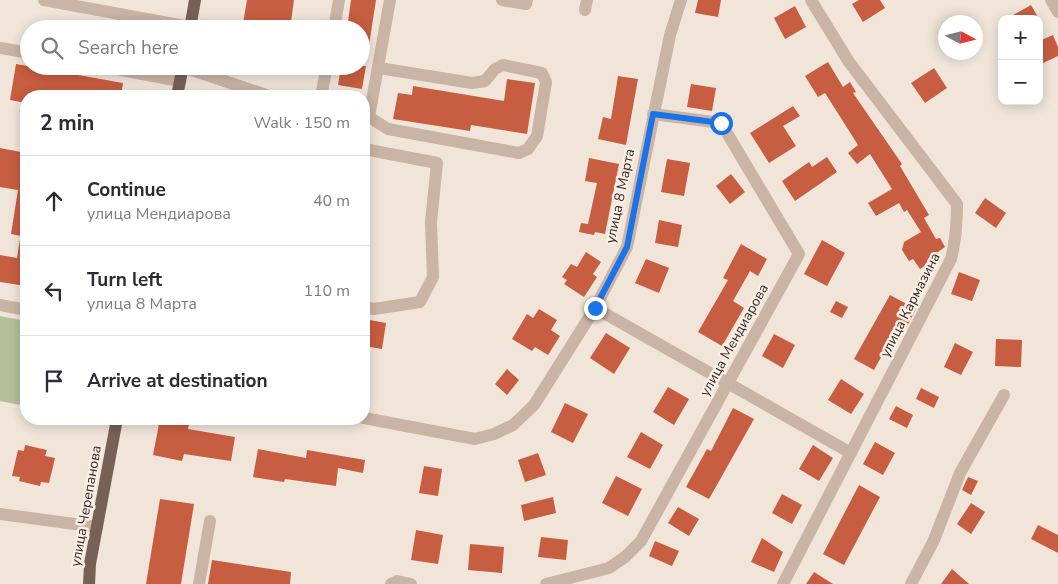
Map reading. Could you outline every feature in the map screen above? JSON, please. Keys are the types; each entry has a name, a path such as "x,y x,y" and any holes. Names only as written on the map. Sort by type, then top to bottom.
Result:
{"main road":[{"path":"191,20 195,0"},
{"path":"178,90 181,75"},
{"name":"улица Черепанова","path":"89,584 90,564 116,425"}],"street":[{"path":"44,0 148,20"},
{"path":"336,20 339,0"},
{"path":"370,101 379,68 390,0"},
{"path":"502,0 526,4 527,0"},
{"name":"улица 8 Марта","path":"370,419 475,439 494,434 513,425 534,404 595,308 627,247 670,35 681,0"},
{"name":"улица Кармазина","path":"783,584 951,258 956,240 957,204 849,62 811,0"},
{"path":"1051,0 1058,12"},
{"path":"0,48 20,51"},
{"path":"370,118 388,129 519,153 528,149 537,136 546,82 542,73 503,65 495,68 485,81 472,83 379,68"},
{"path":"148,75 180,81"},
{"path":"207,75 251,90"},
{"path":"322,90 325,75"},
{"name":"улица Мендиарова","path":"546,584 609,568 625,557 641,541 799,254 721,123 653,114"},
{"path":"370,151 437,163 431,222 433,277 420,302 370,308"},
{"path":"0,305 20,309"},
{"path":"595,308 851,453"},
{"path":"911,584 934,540 960,473 1004,395"},
{"path":"0,514 97,527"},
{"path":"199,584 210,521"},
{"path":"394,583 410,584"}],"green space":[{"path":"0,316 20,320 20,405 0,401"}],"building":[{"path":"247,0 294,0 291,20 244,20"},
{"path":"351,0 376,0 370,39 370,20 348,20"},
{"path":"698,0 721,0 718,17 695,13"},
{"path":"859,0 880,0 885,8 863,22 852,4"},
{"path":"1031,5 1037,15 1013,15"},
{"path":"795,6 806,27 785,39 774,18"},
{"path":"1053,35 1058,47 1058,56 1043,63 1043,60 1043,39"},
{"path":"828,62 843,87 850,82 856,92 853,93 902,164 900,166 929,215 924,218 936,239 940,238 945,247 928,259 930,262 920,269 913,259 909,261 902,250 904,242 921,232 907,210 904,212 899,203 876,216 868,203 892,189 870,154 857,164 848,153 858,145 825,93 818,97 805,76"},
{"path":"16,64 20,65 20,75 78,75 123,83 122,90 20,90 20,102 10,100"},
{"path":"934,68 947,88 925,103 911,83"},
{"path":"340,75 364,75 362,89 338,85"},
{"path":"618,76 638,79 626,145 598,139 603,117 611,119"},
{"path":"507,79 535,83 527,134 471,125 470,131 393,119 398,93 412,95 413,86 504,101"},
{"path":"691,84 716,88 712,111 687,107"},
{"path":"793,106 800,116 783,126 796,146 769,163 750,133"},
{"path":"0,148 20,152 20,236 11,234 18,190 0,187"},
{"path":"827,157 837,172 795,201 782,181 809,162 812,167"},
{"path":"589,158 619,164 605,234 595,232 594,235 579,232 581,223 588,224 597,183 585,181"},
{"path":"667,159 690,163 684,196 661,192"},
{"path":"731,174 745,192 730,204 716,186"},
{"path":"985,198 1006,213 996,228 975,213"},
{"path":"659,220 682,225 678,247 655,243"},
{"path":"20,239 20,285 0,282 0,255 17,258"},
{"path":"822,240 845,253 827,286 804,274"},
{"path":"741,244 767,259 758,276 750,271 733,301 744,308 722,346 698,332 728,280 723,278"},
{"path":"586,252 601,262 593,274 597,277 584,297 564,284 567,280 562,277 571,264 577,267"},
{"path":"646,259 669,268 659,293 635,283"},
{"path":"959,272 980,280 972,301 951,294"},
{"path":"890,295 916,309 905,330 898,326 874,370 854,359"},
{"path":"836,301 848,307 842,318 830,312"},
{"path":"539,309 557,320 551,330 560,336 548,355 535,347 532,351 512,339 527,314 533,318"},
{"path":"370,320 386,323 382,349 370,347"},
{"path":"606,333 630,348 614,374 590,358"},
{"path":"774,334 795,345 783,368 762,356"},
{"path":"996,339 1022,340 1021,367 995,366"},
{"path":"955,343 973,352 961,375 944,367"},
{"path":"507,369 519,380 507,395 495,384"},
{"path":"841,379 864,394 851,414 828,400"},
{"path":"668,387 689,399 674,425 653,412"},
{"path":"921,388 939,397 934,408 916,399"},
{"path":"565,403 588,414 573,443 551,432"},
{"path":"896,406 913,415 907,428 889,419"},
{"path":"733,408 754,419 709,499 686,487 707,449 711,451"},
{"path":"159,425 189,425 188,429 235,437 231,461 184,454 182,461 153,455"},
{"path":"641,432 663,445 650,469 627,457"},
{"path":"875,442 895,453 883,475 863,464"},
{"path":"25,445 47,450 45,456 55,458 49,483 41,482 40,486 19,481 20,477 12,476 18,450 24,451"},
{"path":"813,445 833,458 819,481 799,469"},
{"path":"258,449 306,458 307,450 365,460 363,473 338,468 336,486 285,479 284,482 253,477"},
{"path":"538,453 546,475 525,482 518,460"},
{"path":"424,466 442,469 438,496 419,493"},
{"path":"616,476 642,489 628,516 602,503"},
{"path":"968,477 978,481 971,495 962,490"},
{"path":"859,485 880,497 844,565 823,554"},
{"path":"782,494 802,505 792,524 772,513"},
{"path":"553,497 556,513 524,521 521,505"},
{"path":"160,499 194,504 181,584 146,584"},
{"path":"971,503 985,512 971,534 957,524"},
{"path":"678,507 699,519 689,536 668,523"},
{"path":"1038,525 1058,535 1058,553 1031,539"},
{"path":"416,530 443,535 438,564 411,560"},
{"path":"541,537 568,540 566,560 538,557"},
{"path":"762,538 783,552 774,572 751,562"},
{"path":"655,541 679,551 672,566 649,556"},
{"path":"470,544 504,547 502,573 468,570"},
{"path":"212,560 291,572 290,584 208,584"},
{"path":"952,569 969,584 941,584"},
{"path":"814,572 833,584 806,584"}],"route":[{"path":"595,308 627,247 653,114 721,123"}]}
